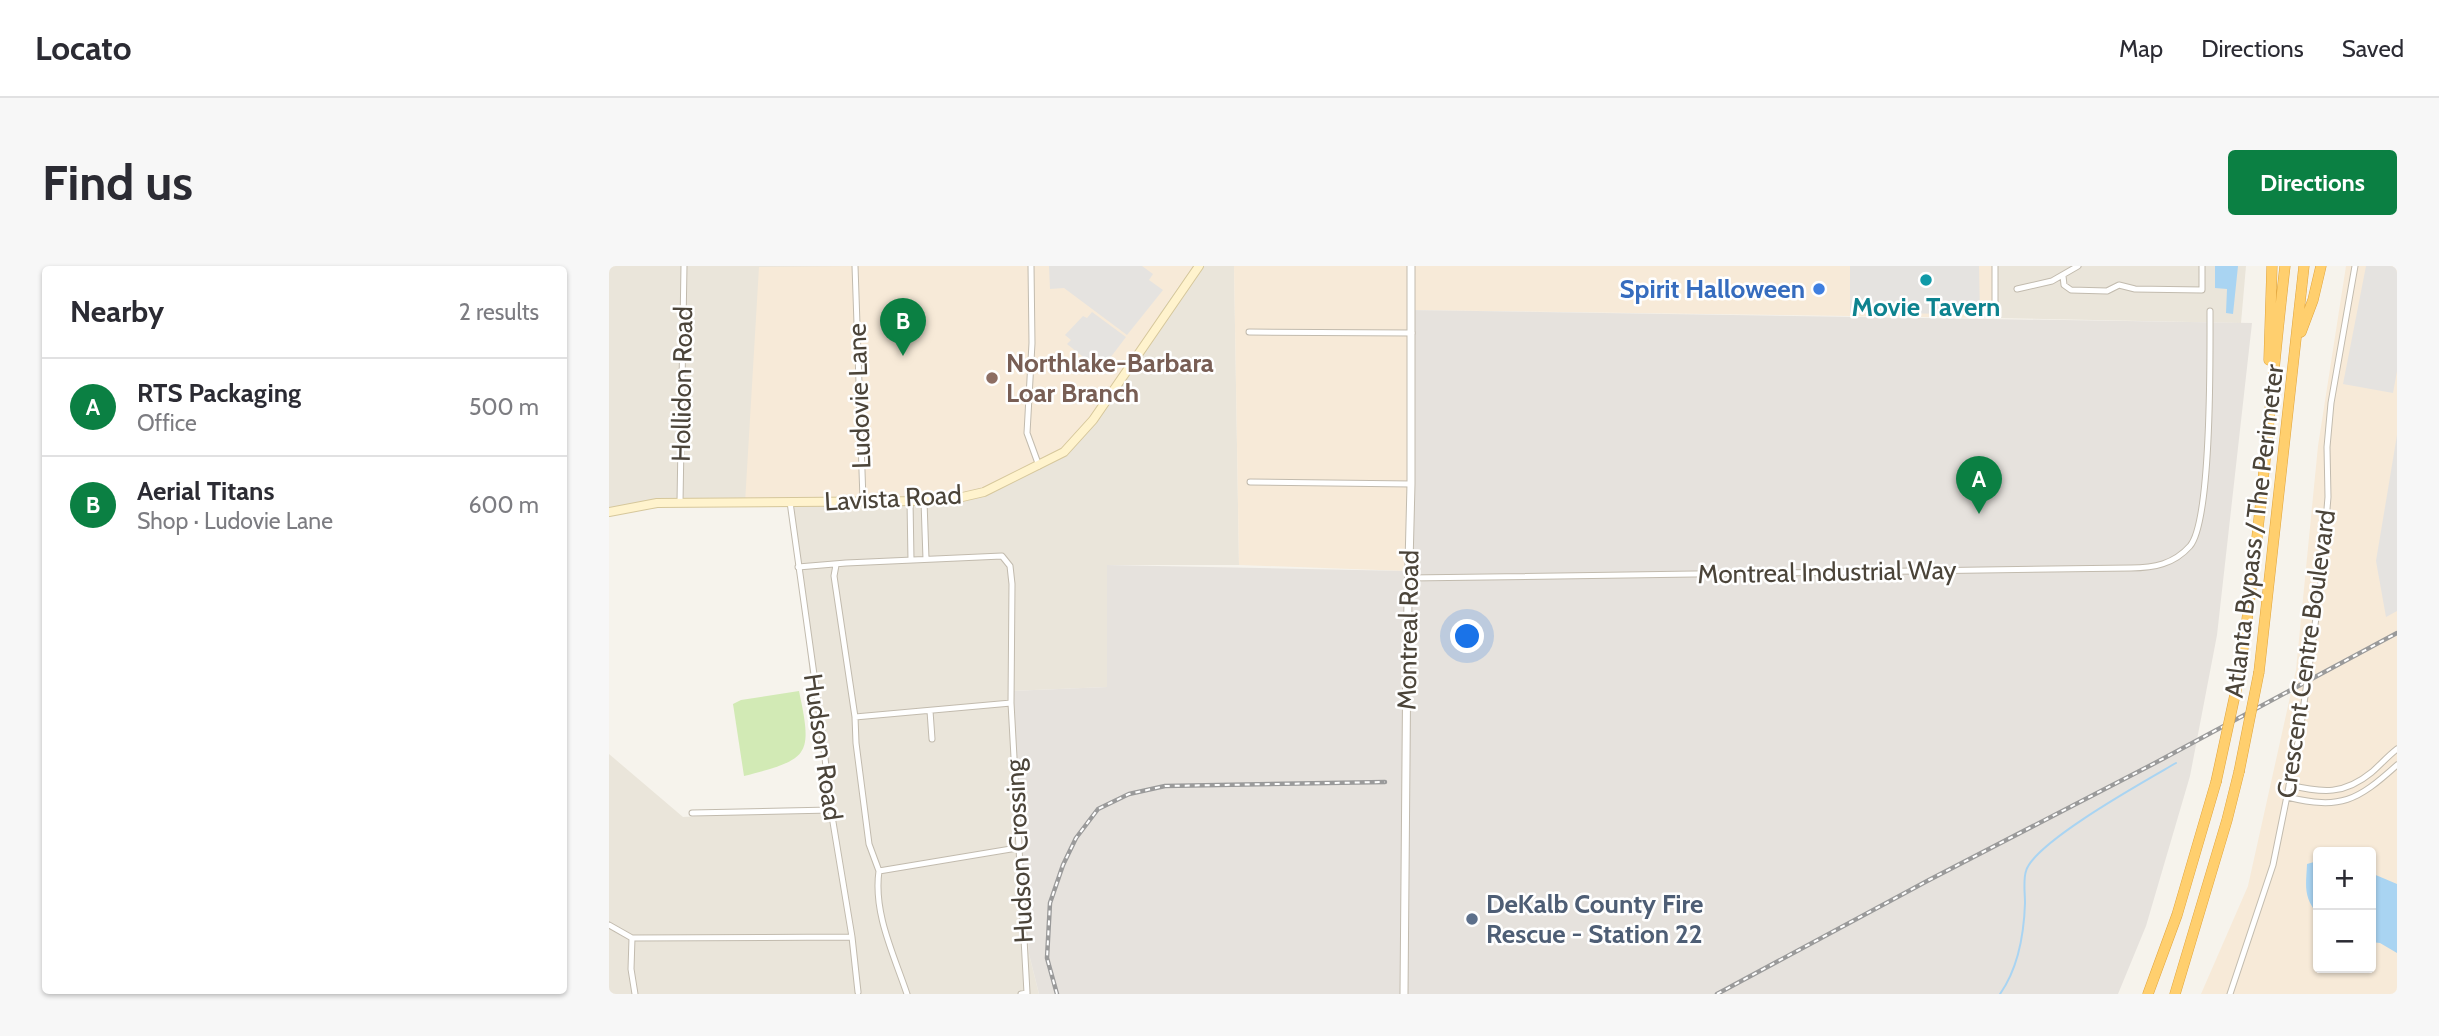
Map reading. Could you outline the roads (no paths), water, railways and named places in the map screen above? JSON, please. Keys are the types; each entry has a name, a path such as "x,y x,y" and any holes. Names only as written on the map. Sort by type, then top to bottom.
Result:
{"highway":[{"path":"2270,396 2272,266"},
{"name":"Atlanta Bypass / The Perimeter","path":"2148,994 2177,915 2216,782 2238,681 2262,500 2270,396 2285,266"},
{"name":"Atlanta Bypass / The Perimeter","path":"2175,994 2227,820 2259,672 2304,266"},
{"path":"2296,345 2313,300 2321,266"}],"main road":[{"name":"Lavista Road","path":"609,512 632,506 680,502 924,501 984,492 1064,452 1094,421 1199,266"}],"street":[{"name":"Hollidon Road","path":"680,502 684,266"},
{"name":"Ludovie Lane","path":"855,266 863,500"},
{"path":"1031,266 1032,343 1027,433 1039,466"},
{"name":"Montreal Road","path":"1404,994 1411,266"},
{"path":"1995,266 1995,308"},
{"path":"2017,289 2040,285 2063,276 2078,266"},
{"path":"2063,276 2064,285 2071,290 2108,291 2119,285 2135,289 2202,290 2202,266"},
{"name":"Crescent Centre Boulevard","path":"2230,994 2273,865 2300,732 2321,582 2328,497 2327,447 2331,403 2355,266"},
{"name":"Montreal Industrial Way","path":"1409,578 2162,566 2191,545 2199,527 2210,386 2210,310"},
{"path":"1249,332 1412,333"},
{"path":"1250,482 1411,484"},
{"path":"910,501 911,560"},
{"path":"924,501 926,559"},
{"name":"Hudson Road","path":"790,502 858,992"},
{"name":"Hudson Crossing","path":"798,567 1002,556 1010,566 1011,704 1027,993 1021,994"},
{"path":"837,565 834,576 855,717 869,844 879,872 879,908 907,994"},
{"path":"855,717 1011,704"},
{"path":"930,711 932,738"},
{"path":"2289,785 2340,791 2373,771 2397,749"},
{"path":"2287,797 2315,804 2345,800 2371,788 2397,765"},
{"path":"692,813 831,810"},
{"path":"879,872 1017,848"},
{"path":"609,925 632,938 852,937"},
{"path":"632,938 631,968 635,994"}],"water":[{"path":"2215,266 2238,266 2233,314 2226,313 2227,289 2215,288"},
{"path":"2313,862 2313,907 2307,891 2307,864"},
{"path":"2376,875 2397,884 2397,953 2376,943"}],"waterway":[{"path":"2000,994 2012,973 2019,950 2025,903 2025,875 2034,859 2069,829 2176,763"}],"railway":[{"path":"1717,994 2397,633"},
{"path":"1057,994 1047,958 1050,903 1076,838 1098,809 1129,794 1165,786 1385,782"}],"place":[{"name":"Movie Tavern","path":"1926,280"},
{"name":"Spirit Halloween","path":"1819,289"},
{"name":"Aerial Titans","path":"903,356"},
{"name":"Northlake-Barbara Loar Branch","path":"992,378"},
{"name":"RTS Packaging","path":"1979,514"},
{"name":"DeKalb County Fire Rescue - Station 22","path":"1472,919"}]}
